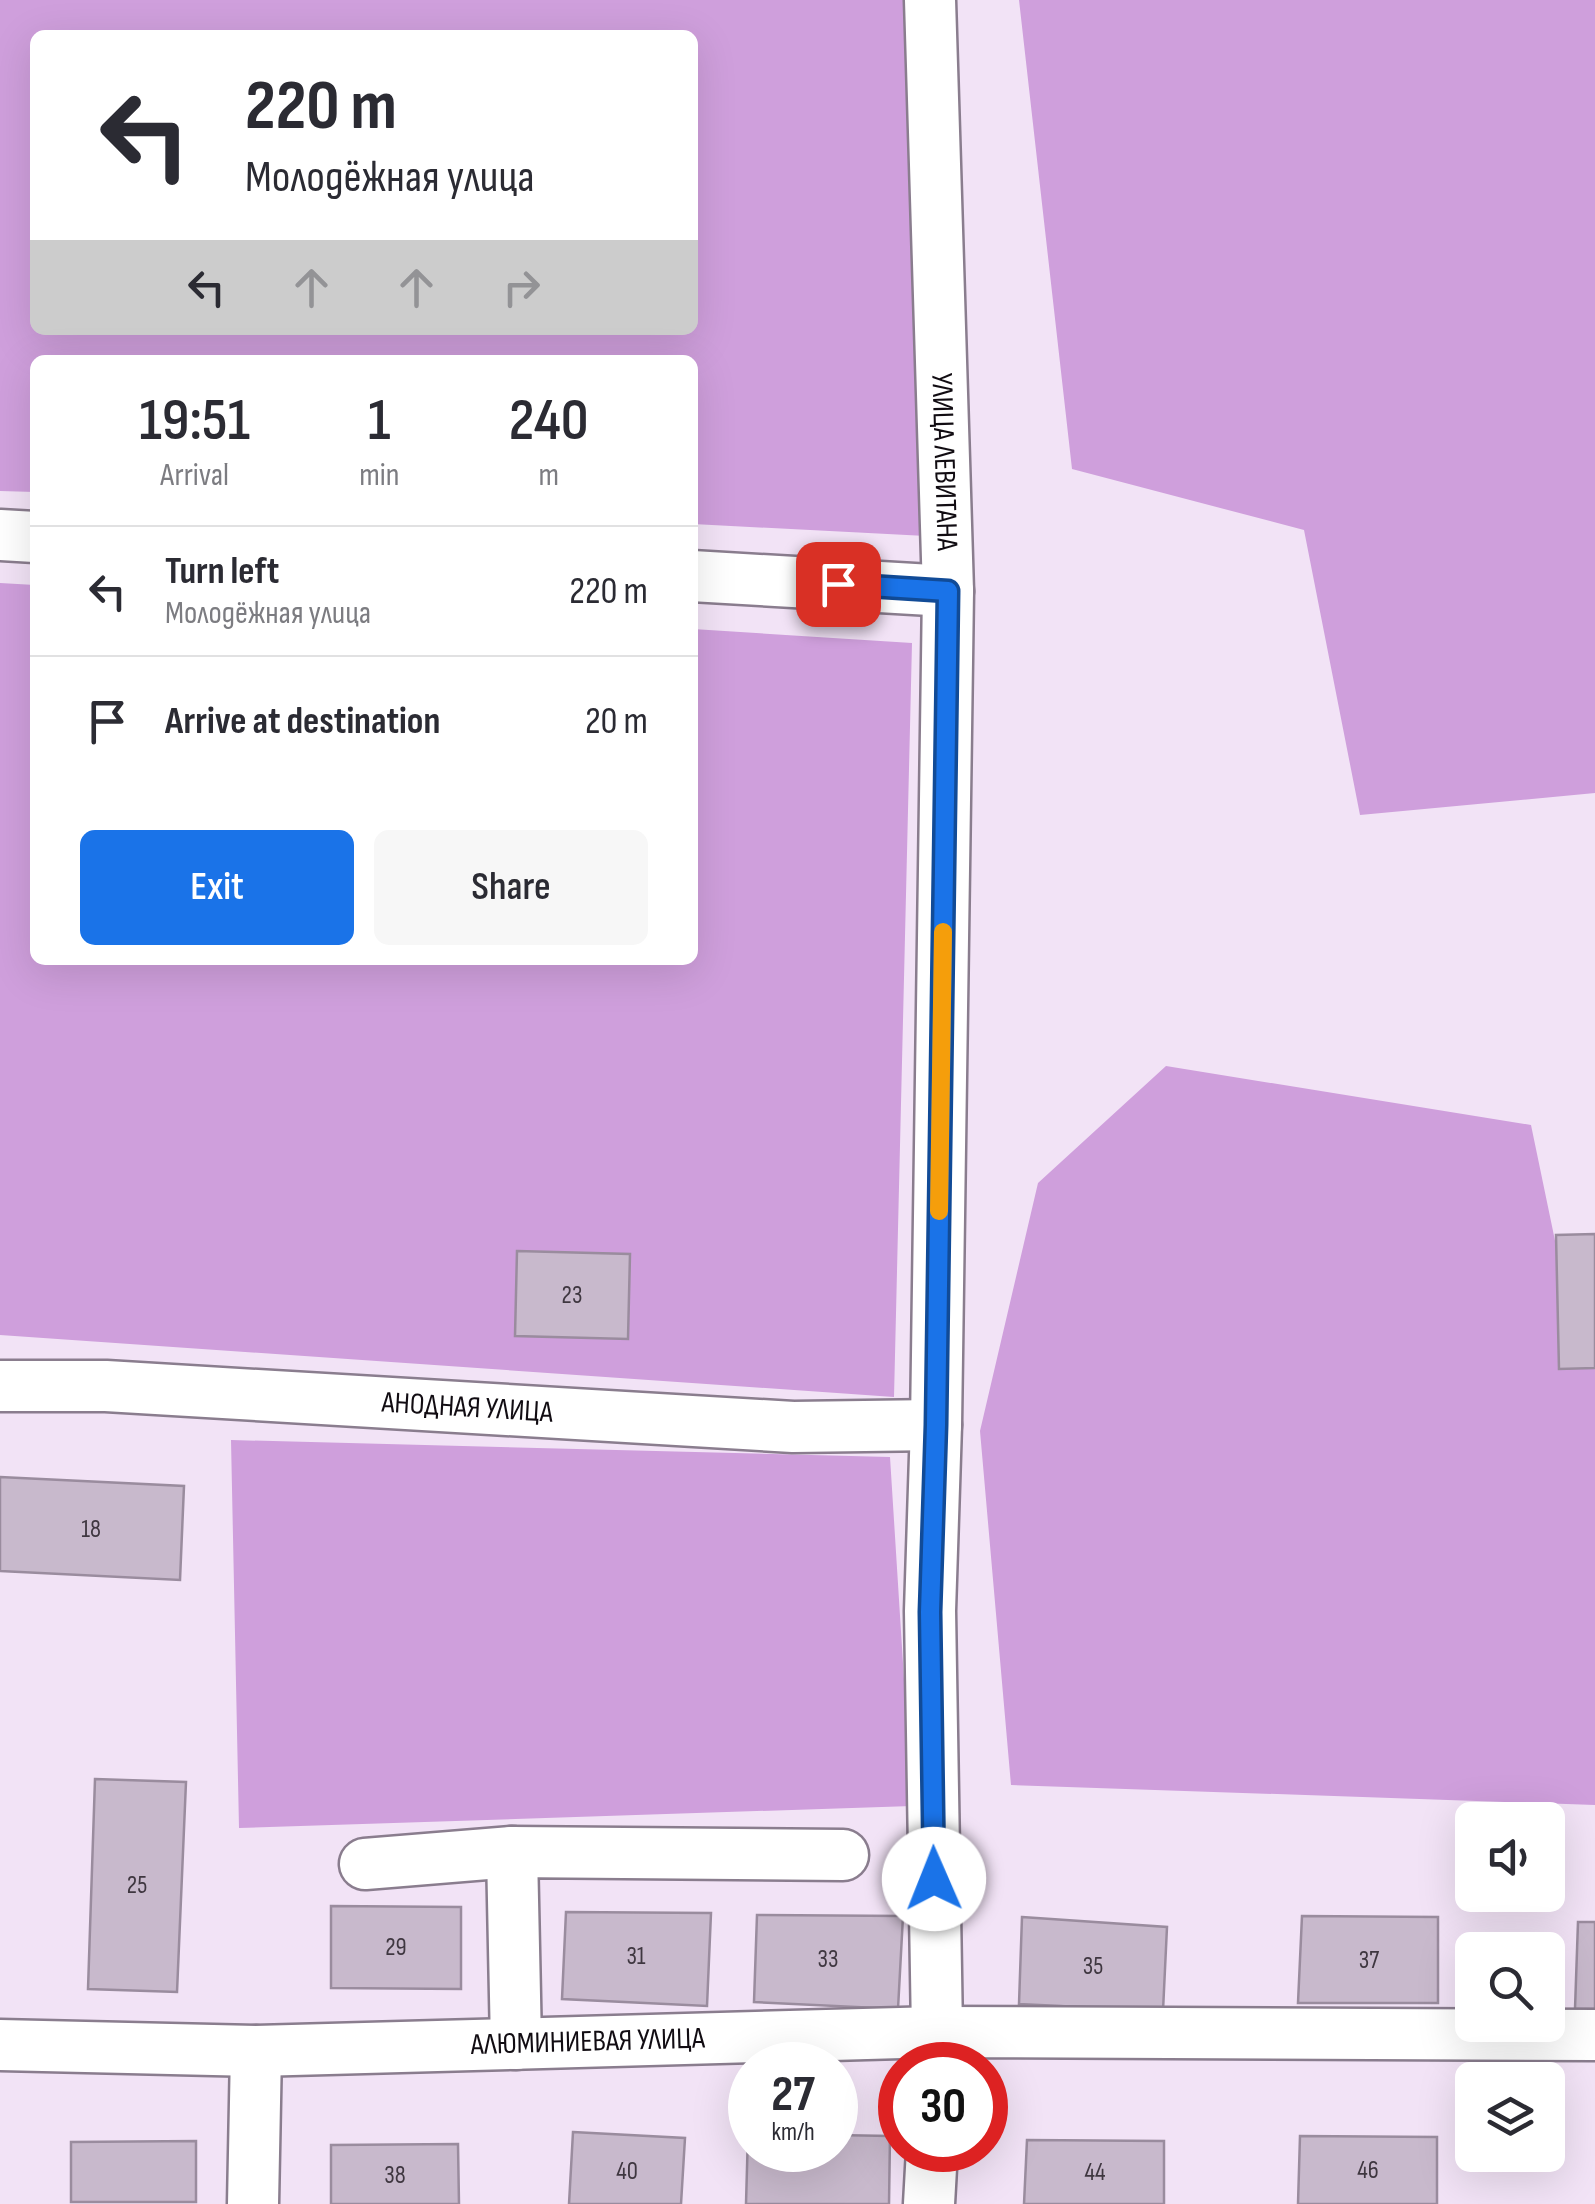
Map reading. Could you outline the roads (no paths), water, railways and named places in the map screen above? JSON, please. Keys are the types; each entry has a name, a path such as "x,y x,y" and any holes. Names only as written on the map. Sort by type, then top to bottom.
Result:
{"street":[{"name":"УЛИЦА ЛЕВИТАНА","path":"930,0 948,591 930,1612 936,2042"},
{"path":"0,536 30,538"},
{"path":"698,576 948,591"},
{"name":"АНОДНАЯ УЛИЦА","path":"0,1386 106,1386 793,1427 936,1425"},
{"path":"512,1852 516,2044"},
{"path":"365,1864 512,1852 844,1855"},
{"name":"АЛЮМИНИЕВАЯ УЛИЦА","path":"1008,2047 1595,2035"},
{"name":"АЛЮМИНИЕВАЯ УЛИЦА","path":"0,2045 256,2051 516,2044 878,2047"},
{"path":"253,2204 256,2051"},
{"path":"930,2204 931,2172"}]}
